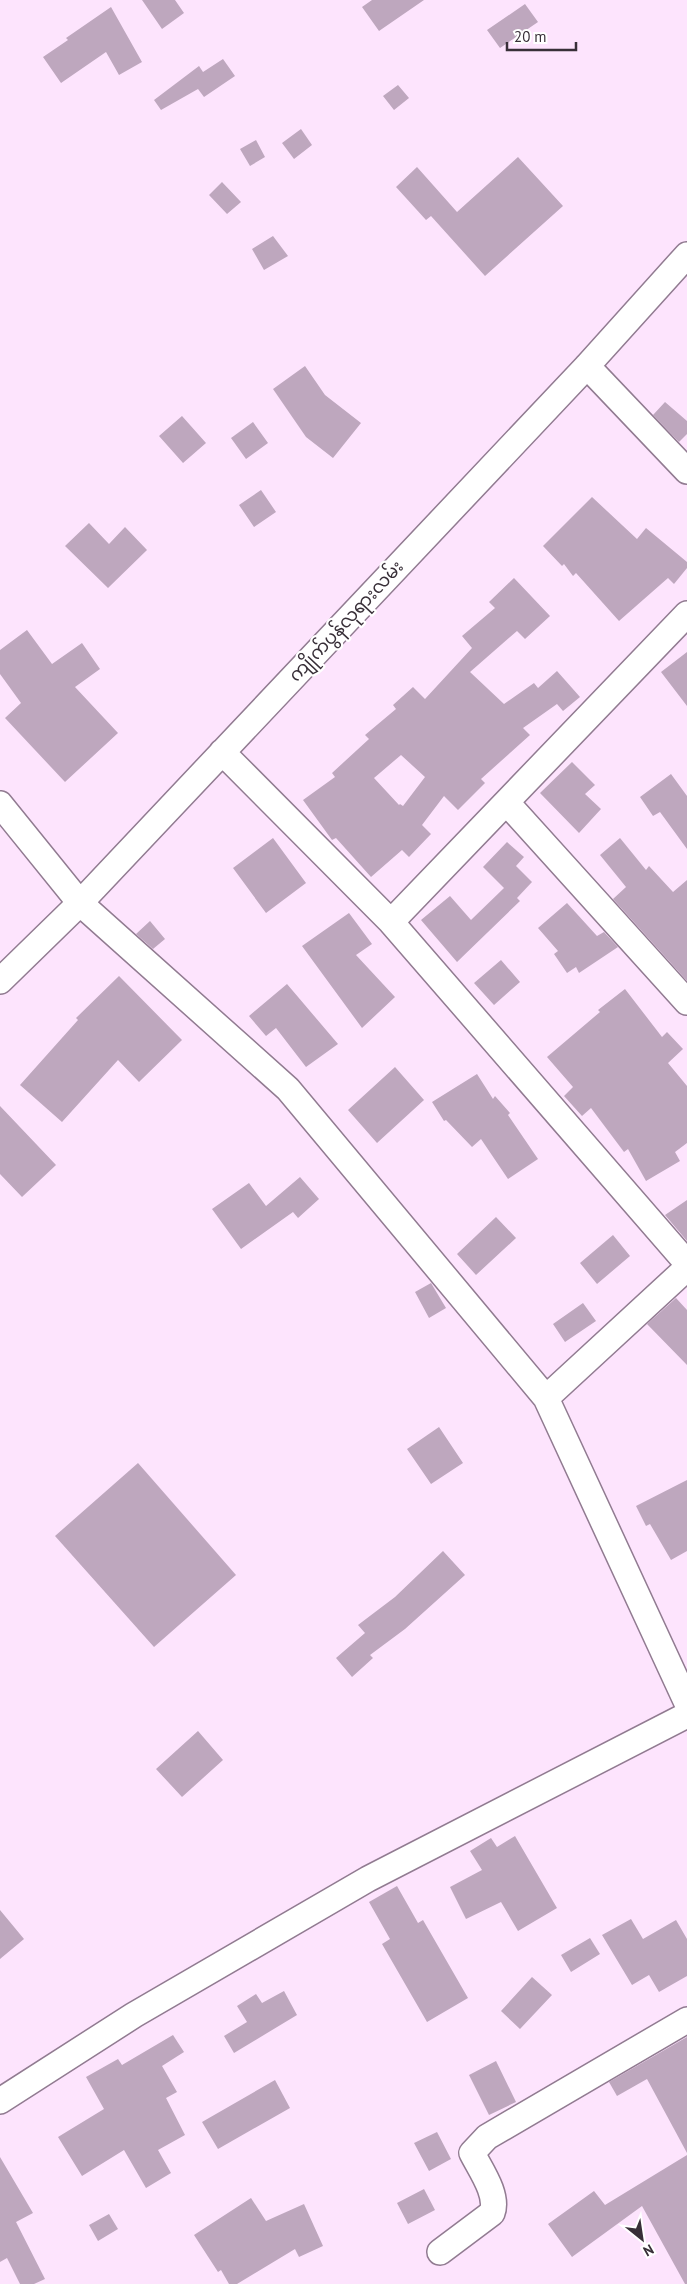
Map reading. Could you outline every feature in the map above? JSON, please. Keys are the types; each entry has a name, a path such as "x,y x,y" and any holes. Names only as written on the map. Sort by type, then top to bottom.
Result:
{"street":[{"name":"ကျိုက်ပွန်လုရားလမ်း","path":"0,981 80,903 587,366 687,255"},
{"path":"587,366 687,471"},
{"path":"391,922 687,614"},
{"path":"222,752 391,922 687,1262"},
{"path":"507,803 687,1002"},
{"path":"0,804 80,903 288,1089 546,1398 687,1703"},
{"path":"546,1398 687,1268"},
{"path":"0,2102 134,2015 368,1879 687,1715"},
{"path":"440,2252 492,2212 495,2206 493,2196 472,2153 487,2137 687,2020"}],"building":[{"path":"142,0 175,0 184,13 162,29"},
{"path":"372,0 424,0 379,31 362,7"},
{"path":"525,4 538,22 500,48 487,30"},
{"path":"111,7 142,62 119,75 106,52 61,83 43,57 68,40 66,38"},
{"path":"223,59 235,76 204,97 198,89 161,110 154,100 199,66 203,72"},
{"path":"398,85 409,98 394,110 383,96"},
{"path":"301,129 312,145 294,159 282,143"},
{"path":"256,140 265,157 250,166 240,149"},
{"path":"518,157 563,206 485,276 431,216 426,220 396,187 417,167 457,212"},
{"path":"222,182 241,202 227,214 209,195"},
{"path":"273,236 288,256 264,270 252,249"},
{"path":"305,366 325,395 361,423 333,458 306,437 273,389"},
{"path":"665,402 687,421 687,434 679,442 653,415"},
{"path":"182,416 206,443 183,463 159,436"},
{"path":"253,422 268,443 246,459 231,438"},
{"path":"261,490 276,512 254,527 239,505"},
{"path":"592,497 637,539 646,528 687,562 687,568 674,584 668,578 619,621 576,573 573,576 564,564 562,566 543,546"},
{"path":"89,523 109,544 125,527 147,550 108,588 65,546"},
{"path":"514,578 550,616 525,639 517,631 470,672 504,704 534,683 538,688 557,671 580,697 563,711 557,704 523,728 530,735 481,779 485,783 458,810 444,796 422,825 431,834 409,857 402,850 371,877 336,838 332,840 303,800 335,777 332,773 369,739 365,735 396,709 393,705 413,687 425,699 472,648 462,636 495,608 489,602","holes":["401,755 425,777 403,806 399,805 374,778"]},
{"path":"27,630 52,664 82,643 100,669 75,687 118,733 65,782 5,718 21,703 0,674 0,650"},
{"path":"687,652 687,706 661,672"},
{"path":"572,762 595,785 585,794 601,809 579,833 540,793"},
{"path":"671,774 687,796 687,849 660,812 653,816 640,797"},
{"path":"273,838 306,883 266,913 233,868"},
{"path":"620,838 646,870 649,866 673,892 687,880 687,981 613,899 626,887 600,855"},
{"path":"507,842 524,857 516,866 532,882 517,898 520,901 457,962 421,920 450,896 471,920 504,888 483,867"},
{"path":"567,903 597,936 604,932 618,947 579,973 576,967 567,973 554,954 558,951 538,928"},
{"path":"349,913 372,944 356,955 395,997 362,1028 302,946"},
{"path":"150,921 165,939 153,949 136,934"},
{"path":"501,960 520,982 494,1005 474,983"},
{"path":"119,976 182,1040 139,1082 118,1060 62,1122 20,1085 78,1020 76,1018"},
{"path":"287,984 338,1044 306,1067 276,1028 266,1036 249,1016"},
{"path":"625,989 662,1037 667,1032 683,1049 668,1063 687,1086 687,1143 675,1152 680,1161 646,1181 628,1149 624,1152 591,1108 582,1116 564,1096 573,1087 547,1057 600,1012 598,1010"},
{"path":"395,1067 424,1100 377,1143 348,1110"},
{"path":"477,1074 493,1099 495,1096 510,1113 508,1115 538,1159 508,1179 481,1139 472,1147 446,1120 444,1121 432,1102"},
{"path":"0,1106 56,1165 22,1197 0,1174"},
{"path":"300,1177 319,1199 298,1218 293,1212 241,1249 212,1209 249,1183 266,1206"},
{"path":"687,1200 687,1241 665,1215"},
{"path":"496,1217 516,1238 476,1275 457,1254"},
{"path":"613,1235 630,1256 597,1284 580,1263"},
{"path":"431,1283 446,1308 429,1318 415,1292"},
{"path":"676,1298 687,1310 687,1365 647,1324"},
{"path":"583,1303 596,1321 565,1342 553,1324"},
{"path":"439,1427 463,1463 431,1484 407,1449"},
{"path":"138,1463 236,1575 154,1647 55,1536"},
{"path":"687,1480 687,1551 671,1560 650,1524 646,1526 636,1506"},
{"path":"443,1551 465,1575 405,1629 370,1655 373,1658 352,1677 336,1658 365,1633 358,1625 395,1597"},
{"path":"198,1731 223,1760 182,1797 156,1769"},
{"path":"515,1836 557,1908 518,1931 501,1902 466,1919 450,1887 482,1870 470,1851 491,1838 497,1847"},
{"path":"397,1886 418,1923 423,1920 468,1998 427,2022 382,1944 390,1939 369,1902"},
{"path":"0,1910 24,1939 0,1959"},
{"path":"631,1919 643,1939 676,1920 687,1939 687,1976 659,1992 649,1975 632,1985 602,1935"},
{"path":"590,1938 600,1954 571,1972 561,1955"},
{"path":"532,1977 552,1995 520,2029 501,2011"},
{"path":"284,1991 297,2015 234,2053 224,2036 247,2022 237,2006 256,1994 262,2003"},
{"path":"173,2035 184,2052 162,2066 177,2092 166,2098 185,2135 158,2150 171,2173 146,2188 124,2150 82,2176 58,2137 104,2109 86,2077 118,2059 122,2065"},
{"path":"687,2037 687,2153 647,2079 617,2096 609,2082"},
{"path":"496,2061 516,2102 489,2115 469,2075"},
{"path":"275,2080 290,2108 218,2149 202,2122"},
{"path":"437,2132 451,2159 429,2171 414,2143"},
{"path":"687,2155 687,2284 685,2284 642,2206 572,2257 548,2224 594,2191 605,2205"},
{"path":"0,2157 33,2213 16,2222 45,2279 34,2284 20,2284 7,2258 0,2262"},
{"path":"424,2189 435,2210 408,2224 397,2203"},
{"path":"251,2198 266,2221 304,2204 323,2246 299,2257 295,2249 237,2284 229,2284 221,2270 218,2272 194,2235"},
{"path":"109,2214 118,2229 98,2241 89,2225"}]}
